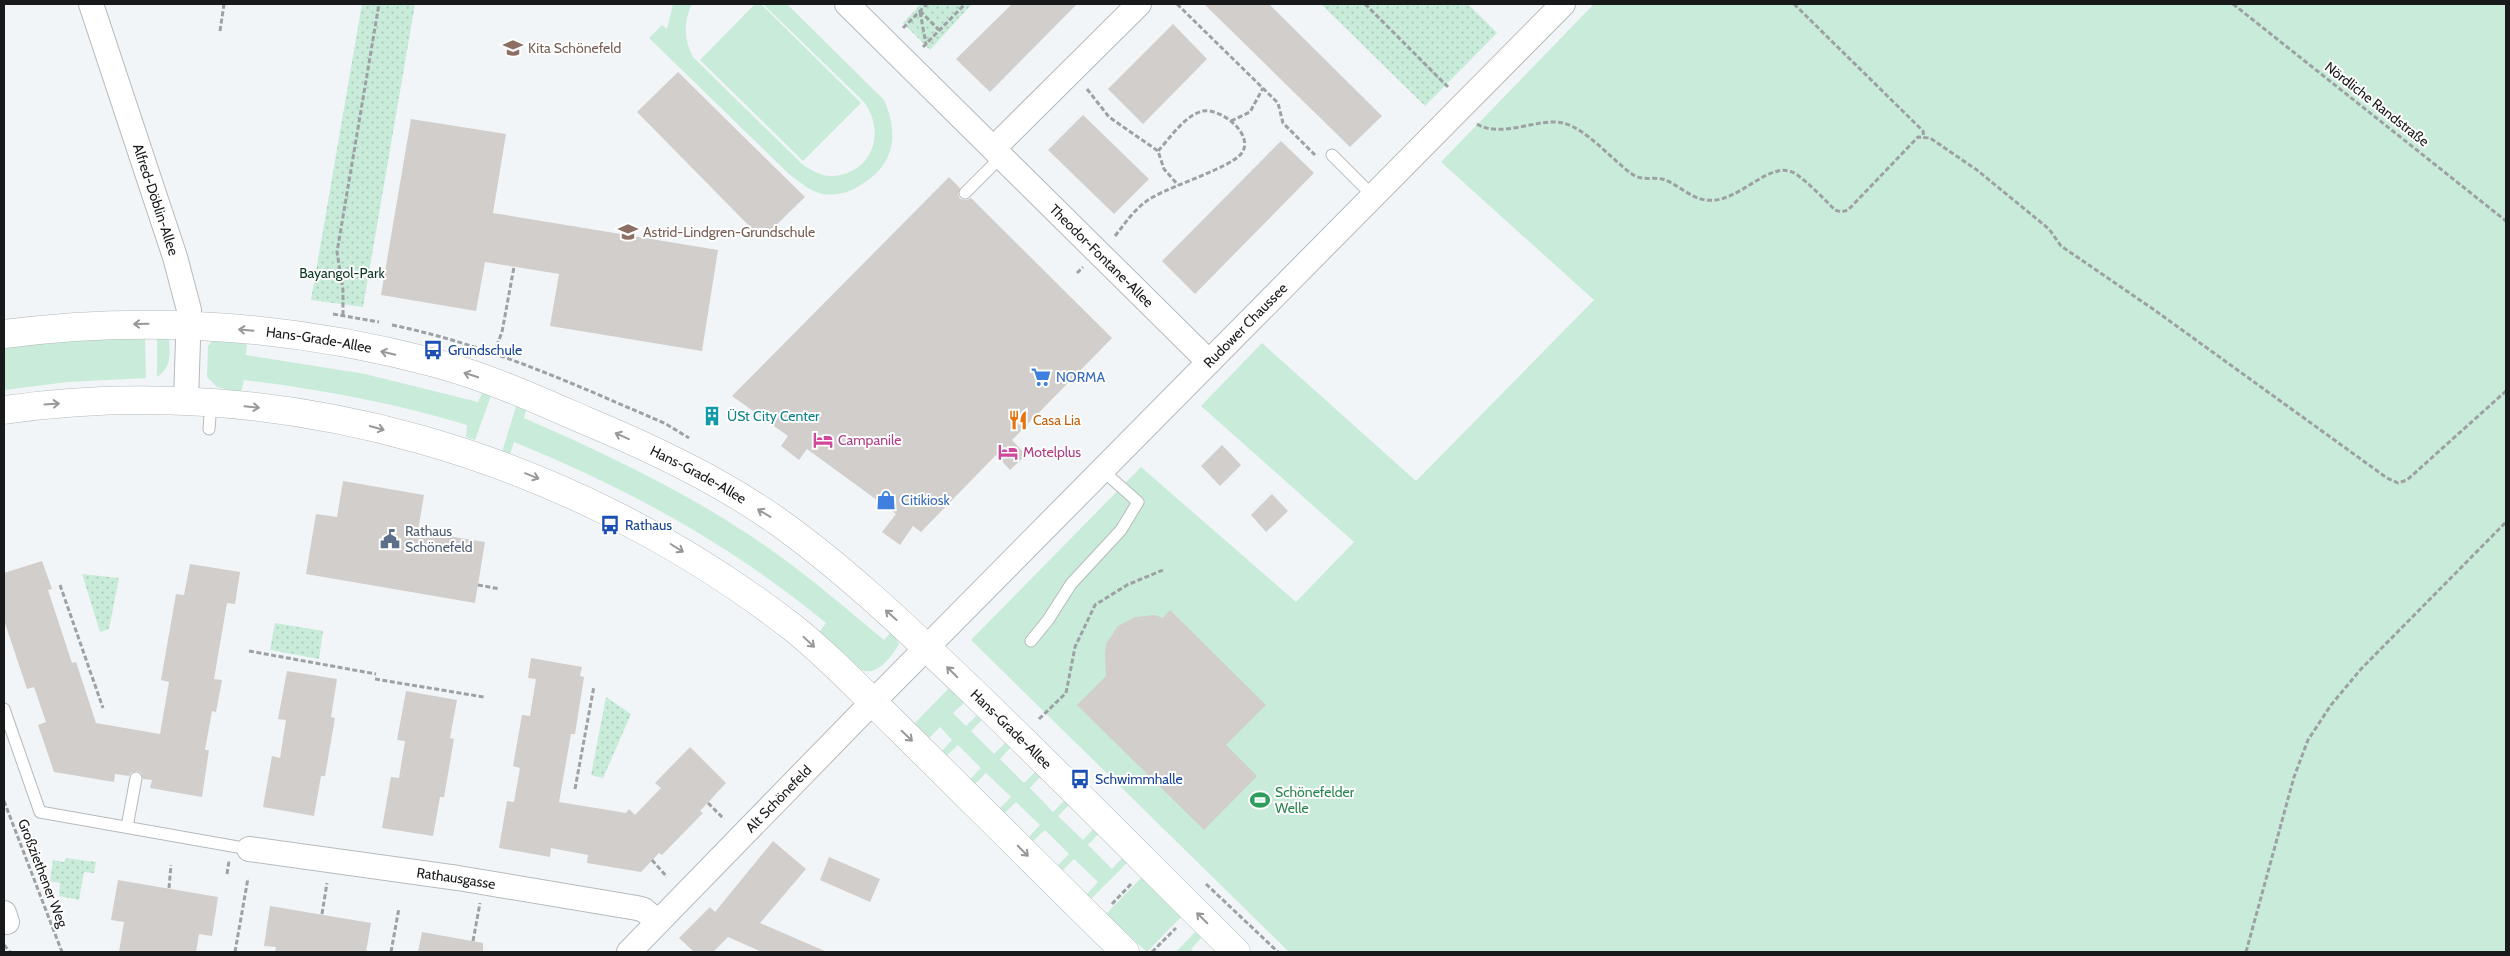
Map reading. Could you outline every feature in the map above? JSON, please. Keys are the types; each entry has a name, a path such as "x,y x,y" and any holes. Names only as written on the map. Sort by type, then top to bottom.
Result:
{"street":[{"name":"Alfred-Döblin-Allee","path":"91,4 175,257 189,310 202,411"},
{"name":"Theodor-Fontane-Allee","path":"847,4 998,152 1170,326 1209,362"},
{"path":"998,152 1071,72 1139,4"},
{"name":"Rudower Chaussee","path":"927,647 1563,4"},
{"name":"Hans-Grade-Allee","path":"4,334 82,326 190,325 335,341 435,363 511,388 616,433 698,472 776,520 860,586 927,647 1236,952"},
{"path":"4,410 41,404 127,399 202,411 355,421 487,459 575,494 636,524 715,572 794,628 872,702 1123,952"},
{"name":"Alt Schönefeld","path":"629,952 927,647"},
{"name":"Rathausgasse","path":"250,849 458,878 637,908 644,910 658,922"}],"lane":[{"path":"965,193 998,152"},
{"path":"1332,154 1372,195"},
{"path":"1031,641 1048,620 1071,584 1121,530 1138,502 1102,470"},
{"path":"4,709 40,812 250,849"},
{"path":"127,827 136,778"}],"path":[{"path":"220,31 224,4"},
{"path":"343,314 343,290 337,252 379,4"},
{"path":"899,32 927,4"},
{"path":"919,51 965,4"},
{"path":"1177,4 1278,103 1282,123 1320,160"},
{"path":"1365,4 1448,86"},
{"path":"1794,4 1923,131 1924,138"},
{"name":"Nördliche Randstraße","path":"2233,4 2506,221"},
{"path":"919,11 939,30"},
{"path":"919,11 926,44"},
{"path":"1071,72 1091,92 1109,117 1158,151 1164,168 1178,185"},
{"path":"1230,122 1250,112 1263,88"},
{"path":"1456,111 1485,128 1512,128 1560,122 1573,126 1634,176 1662,179 1686,193 1706,200 1721,200 1735,195 1775,170 1787,170 1796,174 1835,210 1841,212 1848,210 1918,137 1930,138 1977,170 2049,229 2061,246 2154,309 2387,478 2398,483 2407,480 2506,391"},
{"path":"1112,241 1142,204 1178,185 1233,161 1244,148 1245,141 1223,114 1202,112 1184,124 1158,151"},
{"path":"494,353 502,332 514,267"},
{"path":"2246,952 2294,777 2308,740 2331,705 2361,669 2506,522"},
{"path":"1039,719 1066,693 1074,647 1095,605 1127,585 1163,570"},
{"path":"60,585 103,708"},
{"path":"478,585 500,589"},
{"path":"249,651 376,674"},
{"path":"376,679 484,697"},
{"path":"575,789 594,686"},
{"name":"Großziethener Weg","path":"4,801 62,952"},
{"path":"708,803 724,819"},
{"path":"652,860 668,877"},
{"path":"169,888 171,865"},
{"path":"1094,921 1149,866"},
{"path":"235,952 248,878"},
{"path":"322,914 326,885"},
{"path":"391,952 399,908"},
{"path":"474,941 479,911"},
{"path":"5,926 10,952"}],"green space":[{"name":"Bayangol-Park","path":"362,4 415,4 363,307 311,300"},
{"path":"673,4 692,4 687,17 686,38 693,57 802,164 813,171 825,175 833,176 847,173 858,167 872,149 874,126 871,114 864,102 763,4 787,4 884,100 892,126 892,138 891,149 880,169 871,178 846,192 832,195 822,194 804,186 789,174 649,38 662,25 667,29"},
{"path":"755,4 761,4 861,103 803,161 700,60"},
{"path":"921,4 972,4 930,50 903,23"},
{"path":"1321,4 1468,4 1497,33 1425,106"},
{"path":"1594,4 2506,4 2506,952 1289,952 971,640 1141,467 1296,602 1354,542 1201,406 1262,343 1416,481 1594,300 1441,162"},
{"path":"98,337 145,337 146,378 68,382 4,390 4,346"},
{"path":"157,338 169,338 170,349 168,365 157,377"},
{"path":"214,339 247,342 246,355 365,374 478,402 483,391 492,393 475,440 466,437 467,425 357,398 244,380 241,393 217,387 207,377 208,346"},
{"path":"517,403 527,406 524,418 589,447 684,495 715,513 802,573 884,640 892,631 899,644 882,666 871,671 858,669 818,634 826,623 753,568 677,520 597,479 514,442 510,454 502,452"},
{"path":"82,574 119,578 109,629 100,632"},
{"path":"275,623 323,631 319,659 270,650"},
{"path":"950,687 965,702 953,713 966,726 978,714 983,719 971,731 994,754 1006,742 1011,747 1000,759 1024,783 1036,771 1041,776 1030,788 1053,812 1065,800 1070,804 1058,816 1083,840 1094,828 1099,833 1088,845 1112,869 1123,857 1128,862 1091,899 1086,895 1098,882 1074,859 1062,871 1057,866 1069,854 1045,830 1032,842 1028,838 1040,825 1016,802 1004,814 999,809 1011,797 986,773 974,785 969,780 981,768 958,745 945,757 941,752 952,740 940,727 928,739 913,725"},
{"path":"606,697 631,714 603,778 591,775"},
{"path":"66,858 96,862 94,873 84,872 79,900 59,896 60,883 50,881 53,860 64,862"},
{"path":"1143,876 1183,915 1147,952 1106,914"},
{"path":"1197,930 1203,936 1191,949 1194,952 1176,952"}],"building":[{"path":"1012,4 1077,4 990,92 956,59"},
{"path":"1204,4 1269,4 1382,116 1350,147"},
{"path":"1173,24 1207,59 1143,124 1108,89"},
{"path":"678,72 805,197 762,239 637,112"},
{"path":"1083,115 1149,179 1114,214 1048,150"},
{"path":"411,119 506,134 493,213 718,250 702,351 550,326 559,274 485,262 476,311 381,295"},
{"path":"1281,141 1314,173 1195,294 1162,261"},
{"path":"949,177 960,188 958,194 960,199 966,200 971,198 1112,338 1012,440 1026,455 1010,470 996,455 921,532 913,526 900,545 882,532 896,514 807,449 799,460 781,446 788,436 732,396"},
{"path":"1222,445 1241,465 1220,486 1201,466"},
{"name":"Rathaus Schönefeld","path":"343,481 424,495 418,531 485,542 475,603 306,574 316,514 337,517"},
{"path":"1272,494 1288,511 1266,532 1251,515"},
{"path":"42,561 52,589 48,590 72,663 76,662 96,723 160,734 169,682 161,680 176,594 184,595 190,564 240,572 235,604 227,603 214,679 222,680 216,712 212,711 205,750 209,750 202,797 150,788 152,780 143,779 141,773 137,771 129,776 115,774 114,782 54,772 38,725 46,722 34,687 27,689 4,620 4,573"},
{"name":"Schönefelder Welle","path":"1170,610 1266,705 1226,745 1257,776 1204,830 1077,705 1106,676 1106,644 1118,626 1135,617 1155,615 1163,618"},
{"path":"531,658 582,667 580,676 584,677 575,734 571,734 559,802 626,813 629,809 635,815 661,788 655,783 690,747 726,783 700,811 703,813 662,855 659,853 641,872 587,863 588,855 551,848 550,857 499,848 507,801 514,802 520,768 513,766 522,715 530,716 536,679 528,678"},
{"path":"287,671 337,679 331,717 335,718 325,776 321,776 314,816 263,807 272,756 280,758 286,720 278,719"},
{"path":"406,691 457,700 450,738 454,739 444,797 440,797 433,836 382,828 391,777 399,778 405,741 397,740"},
{"path":"773,841 806,869 760,923 827,952 762,952 728,937 713,952 694,952 679,938 710,907 715,912"},
{"path":"829,857 880,879 870,902 820,880"},
{"path":"118,880 218,897 212,936 199,934 196,952 119,952 124,922 111,920"},
{"path":"270,906 371,923 366,952 275,952 276,947 264,946"},
{"path":"422,932 483,943 483,952 418,952"}],"place":[{"name":"Kita Schönefeld","path":"513,48"},
{"name":"Astrid-Lindgren-Grundschule","path":"628,232"},
{"name":"Grundschule","path":"433,350"},
{"name":"NORMA","path":"1041,377"},
{"name":"ÜSt City Center","path":"712,416"},
{"name":"Casa Lia","path":"1018,420"},
{"name":"Campanile","path":"823,440"},
{"name":"Motelplus","path":"1008,452"},
{"name":"Citikiosk","path":"886,500"},
{"name":"Rathaus","path":"610,525"},
{"name":"Rathaus Schönefeld","path":"390,539"},
{"name":"Schwimmhalle","path":"1080,779"},
{"name":"Schönefelder Welle","path":"1260,800"}]}
